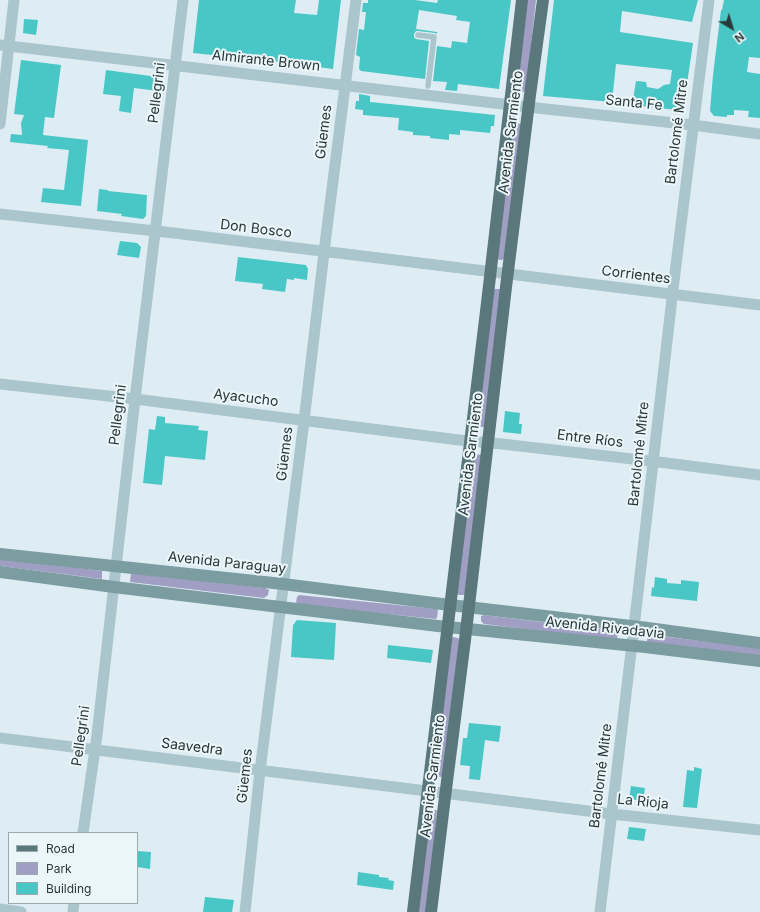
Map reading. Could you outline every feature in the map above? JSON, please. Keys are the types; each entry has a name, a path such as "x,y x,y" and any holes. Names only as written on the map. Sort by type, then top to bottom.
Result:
{"main road":[{"name":"Avenida Sarmiento","path":"413,912 522,0"},
{"name":"Avenida Sarmiento","path":"431,912 528,107 543,0"},
{"name":"Avenida Paraguay","path":"0,554 283,584 450,605"},
{"path":"0,572 447,627"},
{"name":"Avenida Rivadavia","path":"450,605 760,642"},
{"name":"Avenida Rivadavia","path":"447,627 760,661"}],"street":[{"path":"0,124 5,45 14,0"},
{"name":"Pellegrini","path":"83,832 114,587 183,0"},
{"name":"Güemes","path":"245,912 260,771 356,0"},
{"name":"Bartolomé Mitre","path":"600,912 709,0"},
{"name":"Almirante Brown","path":"5,45 528,107"},
{"name":"Santa Fe","path":"528,107 760,134"},
{"name":"Don Bosco","path":"0,214 156,231 508,274"},
{"name":"Corrientes","path":"508,274 760,305"},
{"name":"Ayacucho","path":"0,384 135,399 488,443"},
{"name":"Entre Ríos","path":"488,443 760,475"},
{"name":"Saavedra","path":"0,738 260,771 428,790"},
{"name":"La Rioja","path":"428,790 612,814 760,830"},
{"path":"0,909 21,912"}],"lane":[{"path":"418,34 434,37 428,86"}],"green space":[{"path":"527,0 536,0 526,89 524,92 518,91 516,88"},
{"path":"515,123 521,124 507,257 499,260 496,256 513,125"},
{"path":"495,289 500,289 502,292 485,427 479,427 477,425 492,292"},
{"path":"473,454 483,455 466,593 464,595 459,595 456,593"},
{"path":"0,558 102,571 102,579 0,566"},
{"path":"131,573 265,588 269,590 268,595 264,598 130,582"},
{"path":"299,595 437,609 438,611 436,619 299,605 296,602"},
{"path":"484,615 616,631 618,633 617,639 615,640 484,624 481,621 481,616"},
{"path":"648,635 760,648 760,657 650,643 647,641"},
{"path":"453,637 458,638 460,641 443,776 440,777 434,774 451,639"},
{"path":"432,810 437,810 428,912 417,912 429,812"}],"building":[{"path":"199,0 296,0 294,13 317,15 319,0 341,0 333,69 193,53"},
{"path":"368,0 415,0 437,3 438,0 511,0 499,89 458,84 457,91 445,90 447,82 433,81 437,46 451,48 452,41 467,43 470,22 456,20 457,16 419,10 416,29 437,32 437,34 416,31 414,34 416,39 429,41 425,79 361,71 359,69 360,57 356,55 359,29 364,30 366,12 362,12 363,3 368,3"},
{"path":"554,0 698,0 692,22 622,11 620,32 693,43 684,104 676,110 632,105 636,81 646,82 647,87 658,89 664,85 670,84 672,70 616,64 612,102 543,96"},
{"path":"724,0 760,0 760,58 749,57 747,72 760,74 760,118 748,117 749,111 734,110 734,115 727,115 727,117 714,116 710,111 721,10"},
{"path":"24,19 38,20 36,35 23,33"},
{"path":"21,60 61,65 54,118 45,117 43,135 88,140 81,206 41,202 43,188 64,190 69,150 10,142 11,134 22,135 21,123 24,115 14,114"},
{"path":"106,70 158,77 160,79 158,91 134,88 131,113 119,111 121,96 103,94"},
{"path":"359,94 370,96 370,102 495,115 494,126 491,126 490,133 460,130 460,135 449,134 449,140 430,138 430,136 413,135 413,132 398,130 399,118 363,115 363,110 355,109 356,101 359,101"},
{"path":"99,189 147,195 146,216 143,219 121,216 122,214 97,211"},
{"path":"120,241 137,243 141,247 139,258 117,255"},
{"path":"238,257 306,265 308,269 307,280 294,278 294,280 287,279 285,292 262,289 263,284 235,281"},
{"path":"505,411 520,413 519,424 522,424 521,434 503,432"},
{"path":"157,416 165,417 165,423 199,426 198,430 208,431 205,460 165,456 162,485 143,483 149,429 155,430"},
{"path":"655,577 667,579 667,583 681,584 681,580 699,582 697,601 651,596 652,587 654,588"},
{"path":"297,620 336,623 334,660 291,657 293,625"},
{"path":"388,645 433,650 431,663 387,658"},
{"path":"469,723 501,726 499,742 485,740 480,780 469,779 470,766 460,765 463,738 467,738"},
{"path":"694,767 702,769 697,808 683,807 687,770 694,771"},
{"path":"631,786 645,788 643,801 629,799"},
{"path":"629,827 646,829 644,841 627,839"},
{"path":"138,851 151,852 150,869 138,867"},
{"path":"358,872 389,878 388,880 394,881 393,890 357,885"},
{"path":"205,897 234,900 232,912 203,912"}]}
